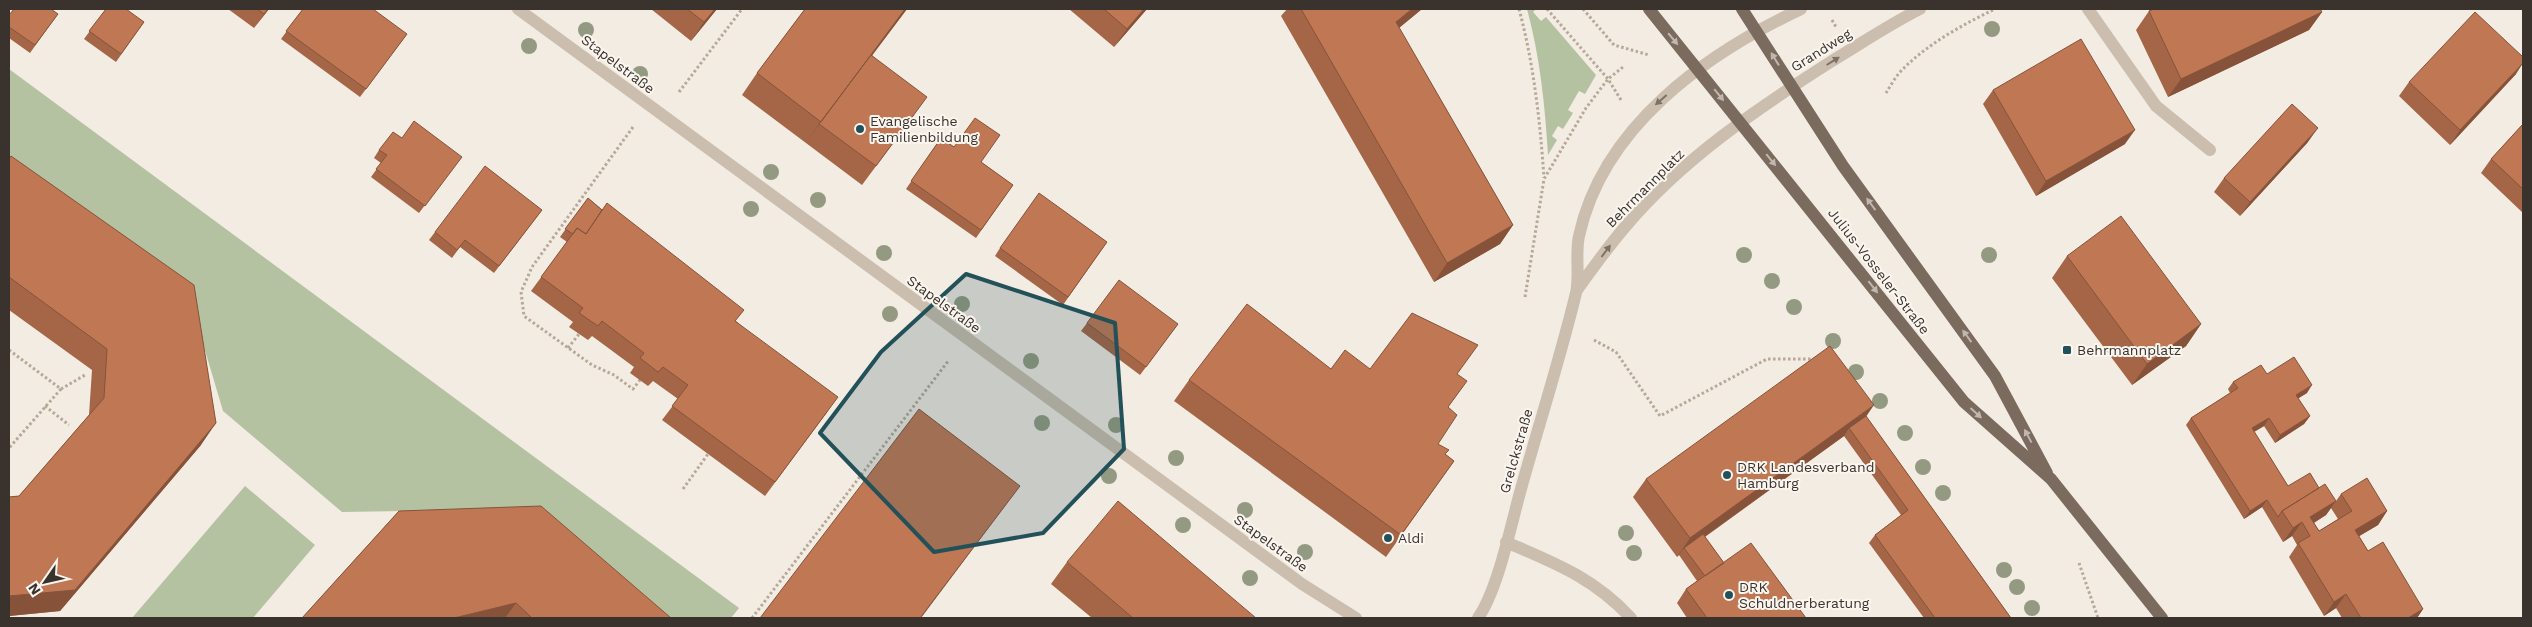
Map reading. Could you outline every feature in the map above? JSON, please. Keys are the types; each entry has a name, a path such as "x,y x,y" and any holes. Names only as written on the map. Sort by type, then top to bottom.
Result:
{"main road":[{"name":"Julius-Vosseler-Straße","path":"1649,9 1964,402 2051,479 2162,618"},
{"name":"Julius-Vosseler-Straße","path":"1742,9 1758,31 1843,166 1995,376 2051,479"}],"street":[{"name":"Stapelstraße","path":"518,9 1302,584 1356,618"},
{"path":"1698,68 1758,31 1801,9"},
{"name":"Grandweg","path":"1741,122 1792,87 1895,22 1920,9"},
{"path":"2088,9 2156,106 2210,150"},
{"name":"Behrmannplatz","path":"1577,290 1579,237 1596,190 1609,164 1638,123 1656,104 1698,68"},
{"name":"Behrmannplatz","path":"1577,290 1621,232 1645,206 1679,172 1741,122"},
{"name":"Grelckstraße","path":"1478,618 1489,597 1506,542 1577,290"},
{"path":"1506,542 1572,570 1602,590 1631,618"}],"path":[{"path":"661,115 742,9"},
{"path":"1519,9 1529,44 1539,110 1544,179 1525,297"},
{"path":"1547,9 1608,79 1622,103"},
{"path":"1583,9 1614,45 1698,68"},
{"path":"1886,93 1903,68 1963,24 1995,9"},
{"path":"1544,179 1586,108 1608,79 1623,67"},
{"path":"640,380 634,389 568,348 524,316 521,292 532,267 649,106"},
{"path":"1567,324 1616,352 1660,416 1767,359 1818,359"},
{"path":"568,348 579,334"},
{"path":"752,618 966,339"},
{"path":"9,350 61,389"},
{"path":"9,448 61,389 85,375"},
{"path":"45,406 69,425"},
{"path":"682,489 708,454"}],"highlighted area":[{"path":"966,274 1115,323 1124,449 1043,533 934,552 820,433 881,352"}],"green space":[{"path":"1527,9 1536,9 1533,12 1541,21 1546,17 1596,75 1585,94 1579,91 1568,110 1573,113 1563,129 1558,126 1552,136 1557,140 1548,155 1541,81"},
{"path":"9,69 739,608 731,618 649,618 520,509 342,512 223,411 193,310 9,174"},
{"path":"245,486 315,545 253,618 132,618"}],"building":[{"path":"14,9 51,9 58,14 35,45 9,27 9,15"},
{"path":"106,9 126,9 144,22 121,54 89,31"},
{"path":"257,9 268,9 264,14"},
{"path":"303,9 373,9 407,34 366,89 286,31"},
{"path":"687,9 715,9 704,22"},
{"path":"805,9 905,9 821,122 757,73"},
{"path":"1104,9 1144,9 1127,29"},
{"path":"1301,9 1412,9 1396,22 1513,225 1447,263"},
{"path":"2154,9 2320,9 2322,12 2181,79 2149,11"},
{"path":"2475,12 2523,57 2523,63 2460,130 2409,82"},
{"path":"2081,39 2135,130 2046,181 1993,90"},
{"name":"Evangelische Familienbildung","path":"871,55 927,97 876,166 819,124"},
{"path":"2292,104 2318,128 2250,202 2224,178"},
{"path":"975,118 1000,135 981,162 1013,185 981,230 911,181 941,138 954,147"},
{"path":"414,121 462,157 425,206 376,169 387,155 379,150 393,132 402,138"},
{"path":"2523,124 2523,189 2491,159"},
{"path":"11,156 194,285 216,423 75,590 9,596 9,497 19,496 104,398 107,349 9,277 9,159"},
{"path":"485,166 542,210 499,266 465,240 457,250 435,232"},
{"path":"1039,193 1107,242 1068,297 1000,248"},
{"path":"588,198 602,210 586,234 577,228 573,234 565,229"},
{"path":"607,203 744,310 735,321 838,397 775,482 672,406 688,385 663,367 658,372 640,358 644,353 602,321 598,326 579,313 583,308 541,277 577,228 586,234"},
{"path":"2121,216 2201,324 2147,364 2067,256"},
{"path":"1119,280 1178,324 1146,367 1087,323"},
{"path":"1247,304 1331,369 1345,350 1370,369 1412,313 1478,345 1457,374 1467,381 1448,407 1457,415 1438,444 1449,450 1445,454 1454,461 1401,535 1189,380"},
{"name":"DRK Landesverband Hamburg","path":"1830,346 1874,405 1690,538 1646,479"},
{"path":"2294,357 2312,385 2296,395 2310,416 2280,435 2269,418 2252,428 2288,486 2310,473 2319,488 2282,511 2278,517 2267,500 2250,511 2191,418 2238,388 2233,382 2261,365 2267,374"},
{"path":"919,409 1020,486 920,618 760,618"},
{"path":"1866,416 2011,618 1935,618 1875,535 1908,510 1849,428"},
{"path":"2367,478 2387,511 2355,530 2368,551 2383,542 2423,609 2408,618 2361,618 2346,594 2334,602 2298,543 2310,536 2302,522 2293,528 2282,511 2325,484 2336,501 2310,517 2319,531 2352,511 2341,494"},
{"path":"1118,501 1256,618 1133,618 1067,562"},
{"path":"541,506 671,618 532,618 516,603 454,618 302,618 399,511"},
{"path":"1703,534 1724,563 1705,576 1684,548"},
{"name":"DRK Schuldnerberatung","path":"1751,543 1806,618 1707,618 1686,589"}],"place":[{"name":"Evangelische Familienbildung","path":"860,129"},
{"name":"Behrmannplatz","path":"2067,350"},
{"name":"DRK Landesverband Hamburg","path":"1727,475"},
{"name":"Aldi","path":"1388,538"},
{"name":"DRK Schuldnerberatung","path":"1729,595"}]}
